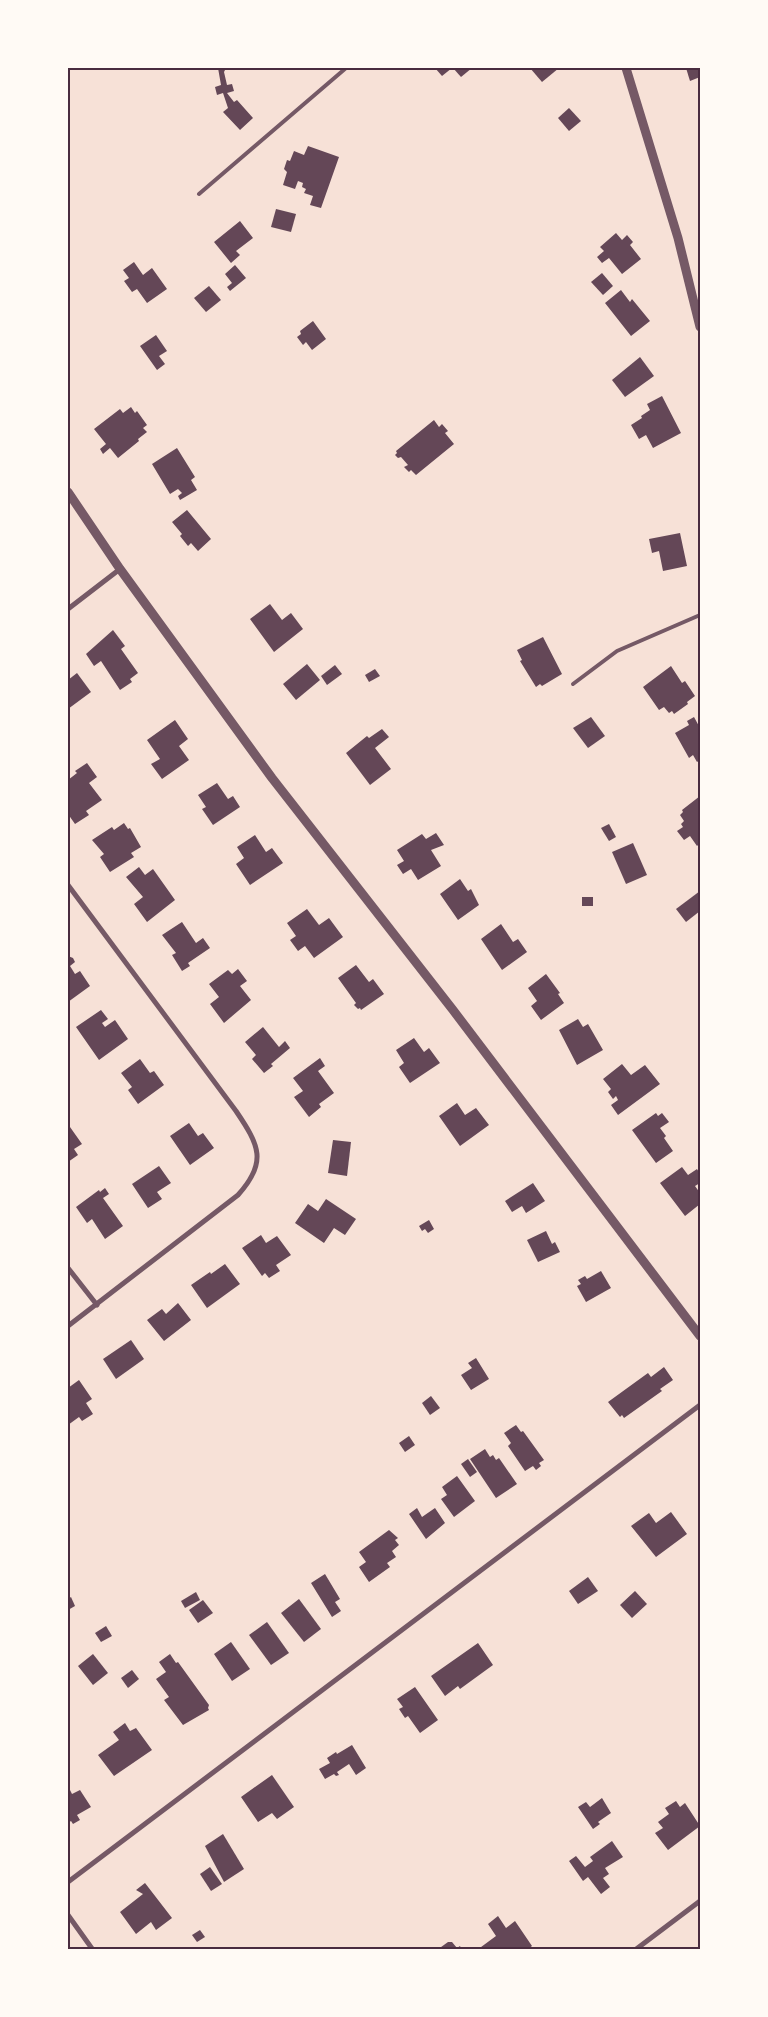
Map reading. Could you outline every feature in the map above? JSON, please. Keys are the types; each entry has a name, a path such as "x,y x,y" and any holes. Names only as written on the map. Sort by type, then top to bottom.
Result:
{"street":[{"path":"626,68 678,238 700,327"},
{"path":"68,492 120,569 272,778 452,1010 700,1336"},
{"path":"68,609 120,569"},
{"path":"68,885 248,1128 258,1148 256,1166 247,1185 238,1195 68,1326"},
{"path":"68,1268 96,1305"},
{"path":"68,1882 700,1405"},
{"path":"635,1950 700,1901"},
{"path":"68,1915 93,1950"}],"lane":[{"path":"199,194 346,68"},
{"path":"573,684 617,651 700,615"}],"building":[{"path":"218,68 226,68 224,72 227,85 232,84 234,91 227,93 234,102 237,100 253,118 240,130 223,112 228,108 223,93 217,95 215,87 221,85"},
{"path":"435,68 452,68 442,76"},
{"path":"453,68 472,68 461,77"},
{"path":"530,68 559,68 542,82"},
{"path":"686,68 700,68 700,77 690,81"},
{"path":"569,108 581,121 569,131 558,118"},
{"path":"308,146 339,157 321,208 310,205 313,196 304,193 306,189 302,187 303,183 298,181 295,189 283,185 287,172 284,169 287,160 290,161 294,151 304,155"},
{"path":"276,209 296,214 291,232 271,227"},
{"path":"240,221 253,238 236,251 240,255 231,263 214,242"},
{"path":"616,233 622,240 627,235 633,242 630,245 641,259 622,274 609,258 602,263 597,257 604,251 600,247"},
{"path":"134,262 143,275 152,268 167,289 147,303 137,289 132,292 124,281 129,278 123,270"},
{"path":"235,265 246,278 230,291 227,287 232,283 225,274"},
{"path":"602,273 613,286 603,295 591,282"},
{"path":"209,286 221,300 206,312 194,298"},
{"path":"621,290 630,302 632,299 650,321 631,336 605,303"},
{"path":"313,321 326,339 312,350 306,342 303,345 297,337 301,334 300,331"},
{"path":"156,335 167,351 159,356 165,364 157,370 140,346"},
{"path":"640,357 654,376 625,397 612,380"},
{"path":"662,396 681,433 653,448 646,435 639,439 631,425 650,410 647,404"},
{"path":"131,407 135,413 137,411 147,425 143,428 147,432 118,458 110,448 103,454 100,449 106,444 94,429 120,409 123,413"},
{"path":"434,420 439,427 442,424 448,431 445,433 454,444 416,475 404,467 408,465 401,457 398,458 395,455 396,451"},
{"path":"177,448 195,477 191,480 197,490 180,500 178,496 182,493 178,489 170,494 152,464"},
{"path":"187,510 211,539 198,551 191,543 188,546 180,536 182,534 172,522"},
{"path":"680,533 687,566 663,571 659,551 652,553 649,539"},
{"path":"270,604 282,620 291,613 303,629 274,652 250,619"},
{"path":"113,630 125,646 121,649 138,673 130,679 132,682 120,690 101,661 94,666 86,654"},
{"path":"543,637 562,674 542,686 540,684 536,687 520,661 522,660 517,650"},
{"path":"307,664 320,680 296,700 283,684"},
{"path":"335,665 342,674 327,685 321,676"},
{"path":"671,666 682,683 685,681 695,696 687,702 688,704 674,714 672,711 669,713 664,707 659,710 643,687"},
{"path":"375,669 380,676 369,682 365,675"},
{"path":"77,673 91,692 68,709 68,680"},
{"path":"591,717 605,736 588,748 573,728"},
{"path":"694,717 700,728 700,760 697,762 693,755 689,758 675,733 689,725 687,721"},
{"path":"175,720 188,739 179,746 189,760 162,779 151,764 160,759 147,740"},
{"path":"382,729 389,737 375,748 391,769 370,785 346,753 367,736 369,738"},
{"path":"87,763 97,777 89,783 102,800 86,811 89,815 75,824 68,814 68,799 70,797 68,794 68,780 77,773 75,771"},
{"path":"217,783 228,799 233,796 240,807 213,825 202,809 206,807 198,795"},
{"path":"700,796 700,843 697,846 690,836 684,840 677,831 683,827 681,824 684,821 680,815 683,812 682,810"},
{"path":"124,823 128,829 130,828 141,847 131,853 134,857 110,872 100,857 104,854 92,840 112,827 114,830"},
{"path":"609,824 616,837 609,841 601,828"},
{"path":"436,833 444,845 431,850 441,866 418,880 411,869 403,874 397,865 404,861 397,850 422,834 426,839"},
{"path":"255,835 266,852 272,848 283,863 250,885 236,864 244,858 237,847"},
{"path":"633,843 647,875 626,884 612,852"},
{"path":"139,867 145,875 153,869 175,900 147,922 134,904 143,897 126,877"},
{"path":"460,879 468,891 471,889 479,905 458,920 440,894"},
{"path":"700,891 700,911 686,922 676,909"},
{"path":"582,897 593,897 593,906 582,906"},
{"path":"307,909 319,925 329,918 343,937 314,958 305,946 298,951 290,940 296,936 287,923"},
{"path":"182,922 196,943 203,938 210,948 188,963 190,966 182,971 172,955 176,953 162,935"},
{"path":"501,924 513,942 518,939 527,952 502,970 481,939"},
{"path":"68,956 73,958 75,962 70,966 75,974 80,971 90,986 68,1002"},
{"path":"356,965 369,982 373,979 384,994 361,1010 354,1005 356,1003 338,978"},
{"path":"238,969 247,981 240,986 251,1000 224,1023 210,1004 219,997 209,984 228,970 232,974"},
{"path":"546,974 560,993 558,994 564,1003 541,1020 531,1006 537,1001 528,988"},
{"path":"101,1010 108,1019 102,1023 105,1027 115,1020 128,1039 99,1060 76,1027"},
{"path":"578,1019 583,1027 588,1024 603,1050 577,1065 559,1030"},
{"path":"263,1027 279,1047 285,1041 290,1048 271,1064 273,1066 264,1073 252,1059 256,1055 245,1042"},
{"path":"414,1038 424,1052 429,1048 440,1063 410,1083 399,1067 404,1063 396,1050"},
{"path":"320,1058 325,1066 318,1071 334,1093 319,1104 321,1107 309,1117 294,1097 303,1091 293,1078"},
{"path":"140,1059 150,1073 154,1071 164,1085 138,1104 128,1090 132,1087 121,1073"},
{"path":"622,1064 631,1075 645,1065 660,1084 618,1115 611,1105 618,1100 616,1096 613,1099 608,1092 611,1089 603,1079"},
{"path":"457,1103 465,1115 476,1108 489,1125 460,1146 439,1116"},
{"path":"656,1113 658,1116 662,1113 669,1122 660,1128 673,1151 656,1163 632,1130"},
{"path":"189,1123 198,1136 203,1133 214,1148 190,1165 170,1136"},
{"path":"70,1127 82,1144 74,1149 78,1155 68,1162 68,1129"},
{"path":"333,1140 351,1142 347,1176 328,1173"},
{"path":"159,1166 171,1183 157,1192 162,1199 148,1208 132,1184"},
{"path":"682,1167 688,1175 697,1169 700,1174 700,1183 695,1186 700,1193 700,1204 685,1216 660,1183"},
{"path":"533,1183 545,1201 526,1213 522,1206 512,1212 505,1201"},
{"path":"105,1188 109,1194 103,1198 123,1226 105,1239 92,1219 87,1223 76,1207 99,1190 100,1192"},
{"path":"326,1199 356,1219 345,1235 334,1228 324,1243 295,1223 308,1204 318,1211"},
{"path":"429,1220 434,1229 428,1233 425,1229 422,1231 419,1226"},
{"path":"546,1231 552,1244 555,1242 560,1252 538,1262 527,1240"},
{"path":"261,1235 266,1243 277,1236 291,1255 276,1265 280,1271 269,1278 265,1273 262,1276 242,1248"},
{"path":"225,1264 240,1284 207,1308 191,1285"},
{"path":"601,1271 611,1288 586,1302 577,1286 581,1284 578,1280 585,1276 587,1279"},
{"path":"178,1303 191,1320 164,1341 147,1320 162,1309 166,1314"},
{"path":"131,1340 144,1359 116,1379 103,1359"},
{"path":"476,1358 489,1379 471,1390 461,1375 472,1368 468,1363"},
{"path":"664,1367 673,1380 660,1389 662,1391 624,1418 622,1415 620,1417 608,1402 648,1373 651,1377"},
{"path":"79,1380 92,1399 86,1403 93,1414 82,1421 79,1417 68,1425 68,1388"},
{"path":"431,1396 440,1408 430,1415 422,1403"},
{"path":"516,1425 521,1432 523,1431 544,1460 539,1463 541,1466 536,1470 533,1466 525,1471 508,1446 511,1443 504,1433"},
{"path":"409,1436 415,1445 405,1452 399,1443"},
{"path":"485,1449 490,1457 493,1455 496,1460 499,1458 517,1484 496,1498 470,1459"},
{"path":"468,1459 477,1472 470,1477 461,1464"},
{"path":"457,1476 475,1501 454,1517 441,1499 447,1495 442,1487"},
{"path":"417,1508 422,1517 435,1508 445,1523 426,1539 409,1514"},
{"path":"671,1512 687,1534 656,1557 631,1526 649,1513 656,1523"},
{"path":"389,1530 398,1538 395,1540 399,1545 392,1551 396,1557 387,1563 390,1567 369,1582 359,1567 366,1562 359,1552"},
{"path":"325,1574 340,1599 335,1602 341,1611 332,1617 311,1583"},
{"path":"588,1577 598,1591 578,1604 569,1591"},
{"path":"635,1591 647,1604 632,1618 620,1605"},
{"path":"196,1592 200,1600 185,1608 181,1601"},
{"path":"71,1597 75,1606 68,1610 68,1599"},
{"path":"299,1599 321,1629 304,1642 281,1613"},
{"path":"203,1600 213,1613 198,1623 189,1610"},
{"path":"267,1622 289,1653 271,1665 249,1635"},
{"path":"106,1626 112,1636 101,1642 95,1633"},
{"path":"231,1642 250,1669 232,1681 214,1654"},
{"path":"478,1643 493,1665 460,1689 458,1686 445,1696 431,1676"},
{"path":"93,1654 108,1673 93,1685 78,1666"},
{"path":"170,1654 209,1705 209,1710 183,1725 164,1700 169,1697 156,1679 166,1672 159,1662"},
{"path":"132,1670 139,1679 128,1688 121,1678"},
{"path":"415,1687 438,1720 420,1733 408,1716 405,1718 399,1709 403,1707 397,1699"},
{"path":"125,1723 130,1731 136,1728 152,1750 114,1776 98,1755 119,1740 113,1732"},
{"path":"352,1745 366,1768 356,1775 349,1764 337,1772 339,1775 336,1776 334,1774 325,1779 319,1769 330,1763 327,1758"},
{"path":"272,1775 294,1807 277,1819 272,1813 258,1822 241,1797"},
{"path":"70,1790 72,1794 80,1790 91,1807 77,1815 80,1820 73,1824 71,1821 68,1823 68,1792"},
{"path":"602,1798 611,1813 598,1822 600,1824 593,1829 578,1807 586,1802 590,1807"},
{"path":"676,1801 680,1807 685,1803 700,1826 668,1850 655,1833 663,1828 658,1822 669,1814 665,1808"},
{"path":"223,1834 244,1869 224,1882 205,1846"},
{"path":"612,1841 623,1857 605,1868 609,1874 603,1878 610,1887 601,1894 588,1877 583,1881 569,1861 576,1856 585,1867 593,1861 590,1857"},
{"path":"210,1867 222,1884 211,1891 200,1874"},
{"path":"145,1883 172,1918 156,1930 151,1922 136,1934 120,1912 143,1894 136,1890"},
{"path":"498,1916 506,1928 515,1921 532,1946 527,1950 477,1950 496,1936 488,1924"},
{"path":"200,1930 205,1937 197,1942 192,1935"},
{"path":"448,1942 452,1942 457,1948 460,1946 462,1950 437,1950"}]}
